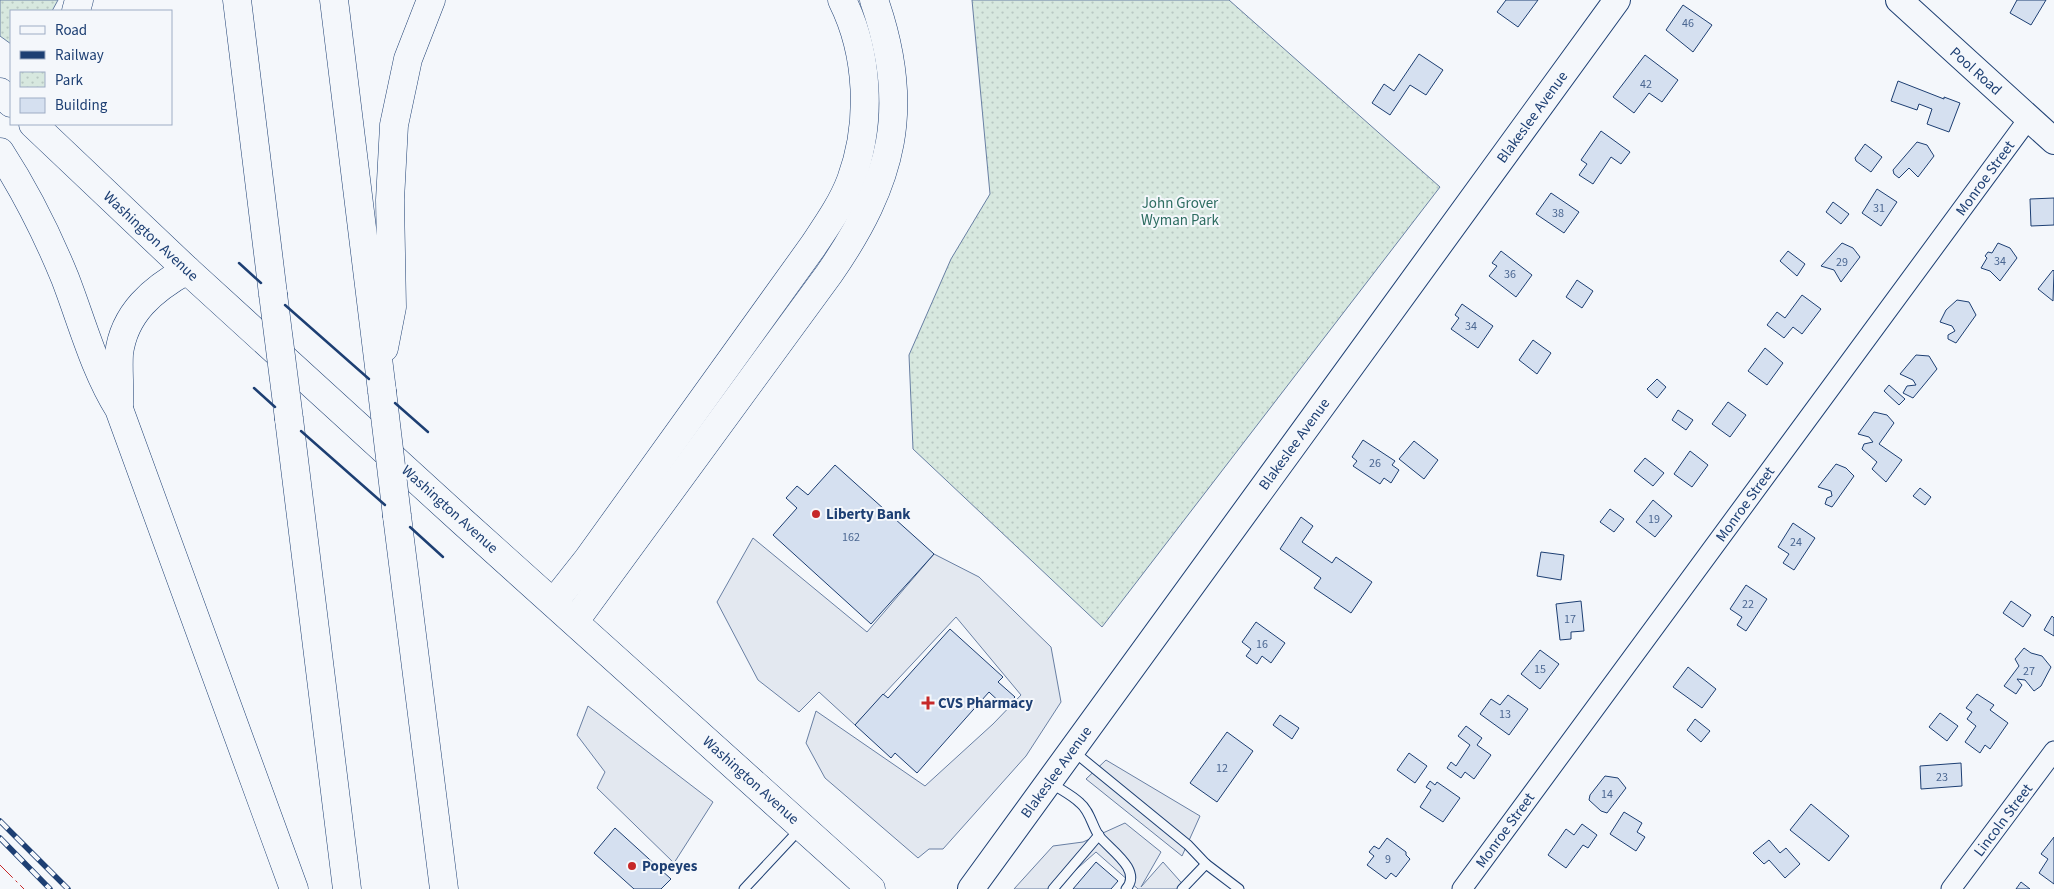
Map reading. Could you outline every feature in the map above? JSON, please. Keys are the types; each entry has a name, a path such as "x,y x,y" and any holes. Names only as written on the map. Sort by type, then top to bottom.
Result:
{"main road":[{"path":"237,0 347,889"},
{"path":"334,0 444,889"},
{"path":"381,380 392,307 390,200 394,125 408,59 431,0"},
{"path":"554,602 588,558 808,254 826,228 844,196 851,181 860,146 864,93 858,44 842,0"},
{"path":"575,621 828,274 847,247 870,207 885,166 893,124 894,103 892,63 874,0"},
{"path":"0,92 10,102"},
{"name":"Washington Avenue","path":"34,125 187,270 871,889"},
{"path":"0,152 27,194 48,238 103,378 119,409 148,493 294,889"},
{"path":"119,409 119,354 129,321 138,306 150,294 187,270"}],"street":[{"name":"Blakeslee Avenue","path":"971,889 1618,0"},
{"name":"Pool Road","path":"1899,0 2045,127"},
{"name":"Monroe Street","path":"1462,889 2045,127"},
{"name":"Lincoln Street","path":"1951,889 2054,751"}],"lane":[{"path":"1072,751 1188,845 1206,864 1239,889"},
{"path":"1049,782 1081,804 1094,823 1098,835 1124,862 1130,872 1126,889"},
{"path":"744,889 802,827"},
{"path":"1053,889 1098,835"},
{"path":"1182,889 1206,864"}],"green space":[{"path":"0,0 58,0 53,10 10,10 10,43 0,36"},
{"name":"John Grover Wyman Park","path":"972,0 1229,0 1440,187 1102,627 913,449 909,355 951,259 990,194"}],"shaded area":[{"path":"753,538 867,632 934,554 979,577 1051,647 1061,702 1026,756 943,849 929,849 918,858 825,778 806,743 816,711 925,786 993,724 1021,695 956,617 855,725 819,692 799,712 758,680 717,602"},
{"path":"588,706 713,802 674,863 597,788 605,772 577,735"},
{"path":"1106,760 1200,816 1182,856 1086,779"},
{"path":"1125,823 1161,852 1141,887 1163,862 1187,889 1138,889 1096,852 1054,889 1014,889 1053,846 1083,842"}],"building":[{"path":"1506,0 1538,0 1518,27 1497,12"},
{"path":"2017,0 2046,0 2031,25 2010,13"},
{"path":"1683,5 1712,25 1693,52 1666,30"},
{"path":"1419,54 1443,70 1426,95 1410,85 1390,115 1372,103 1384,84 1394,91"},
{"path":"1645,55 1678,80 1662,102 1649,93 1634,113 1613,97"},
{"path":"1898,81 1944,99 1944,97 1960,103 1949,132 1927,124 1932,109 1919,104 1917,110 1891,101"},
{"path":"1601,131 1630,152 1621,164 1611,157 1593,184 1579,175 1587,164 1581,160"},
{"path":"1917,142 1927,145 1934,156 1918,177 1909,168 1899,178 1894,174 1893,170"},
{"path":"1865,144 1882,157 1871,172 1856,161 1855,158"},
{"path":"1877,189 1897,202 1881,226 1862,213"},
{"path":"1551,193 1579,212 1564,233 1536,214"},
{"path":"2054,198 2054,225 2031,226 2030,199"},
{"path":"1833,202 1849,214 1841,224 1826,212"},
{"path":"1842,243 1853,248 1860,257 1841,282 1834,270 1821,266"},
{"path":"1998,243 2010,248 2017,258 2000,281 1990,271 1981,268 1987,258 1985,256 1988,252 1992,253"},
{"path":"1501,251 1532,275 1516,297 1489,276 1497,266 1492,263"},
{"path":"1788,251 1805,264 1797,276 1780,261"},
{"path":"2054,271 2053,301 2038,289"},
{"path":"1577,280 1593,291 1582,308 1566,297"},
{"path":"1802,295 1821,309 1802,334 1793,327 1784,338 1767,325 1777,312 1785,318"},
{"path":"1957,300 1969,302 1976,315 1956,343 1948,339 1948,335 1955,331 1952,326 1940,322 1946,310"},
{"path":"1462,304 1493,326 1478,348 1451,329 1459,318 1455,315"},
{"path":"1533,340 1551,353 1537,374 1519,360"},
{"path":"1765,348 1783,363 1767,385 1748,371"},
{"path":"1916,355 1929,356 1937,369 1913,398 1903,393 1907,386 1916,385 1913,380 1900,374"},
{"path":"1657,379 1666,387 1657,398 1647,389"},
{"path":"1889,385 1905,399 1899,405 1884,391"},
{"path":"1728,402 1746,415 1730,437 1712,424"},
{"path":"1678,410 1693,420 1686,430 1672,420"},
{"path":"1874,412 1887,415 1894,423 1879,444 1902,460 1886,482 1872,469 1877,462 1862,449 1864,444 1873,442 1869,437 1858,434"},
{"path":"1363,440 1395,461 1392,465 1399,470 1391,483 1384,478 1380,484 1353,466 1357,461 1352,457"},
{"path":"1414,441 1438,460 1424,479 1399,459"},
{"path":"1690,451 1708,465 1692,487 1674,474"},
{"path":"1645,458 1664,473 1653,486 1634,471"},
{"path":"1836,464 1846,468 1854,476 1832,507 1825,504 1827,498 1832,496 1831,491 1818,487"},
{"path":"835,465 934,554 871,624 773,535 797,508 786,498 797,486 808,495"},
{"path":"1920,488 1931,497 1925,505 1913,496"},
{"path":"1653,500 1672,516 1655,537 1636,522"},
{"path":"1610,509 1624,519 1614,532 1600,522"},
{"path":"1301,517 1313,526 1302,542 1332,563 1336,557 1372,582 1351,613 1314,588 1321,578 1280,549"},
{"path":"1793,523 1815,538 1794,570 1783,563 1789,554 1778,547"},
{"path":"1541,552 1564,555 1561,580 1537,576"},
{"path":"1746,585 1767,599 1746,631 1737,625 1742,617 1730,609"},
{"path":"1581,601 1584,631 1571,632 1571,639 1560,640 1556,604"},
{"path":"2011,601 2031,615 2023,627 2003,613"},
{"path":"2052,616 2054,618 2054,636 2044,630"},
{"path":"1256,622 1285,643 1271,663 1262,656 1257,664 1246,656 1251,649 1242,642"},
{"name":"CVS Pharmacy","path":"950,629 1003,677 998,682 1015,697 1005,707 989,692 917,773 895,753 891,758 855,725 883,694 888,698"},
{"path":"2024,648 2031,653 2042,656 2051,667 2041,686 2034,691 2025,680 2017,679 2022,685 2016,694 2004,686 2019,666 2015,659"},
{"path":"1540,650 1559,664 1540,689 1521,674"},
{"path":"1688,667 1716,689 1702,708 1673,687"},
{"path":"1977,694 1994,705 1990,710 2008,723 1990,749 1985,745 1980,753 1965,742 1976,726 1967,719 1972,712 1966,708"},
{"path":"1508,695 1528,709 1509,735 1480,714 1491,699 1500,705"},
{"path":"1940,713 1958,726 1947,741 1929,727"},
{"path":"1280,715 1299,728 1292,739 1273,725"},
{"path":"1695,719 1710,731 1701,742 1687,730"},
{"path":"1466,726 1482,738 1477,745 1491,755 1474,779 1465,772 1461,778 1447,768 1451,762 1456,766 1470,745 1458,736"},
{"path":"1227,732 1253,751 1217,802 1190,783"},
{"path":"1409,753 1427,766 1415,783 1397,770"},
{"path":"1961,763 1962,786 1921,789 1920,766"},
{"path":"1605,776 1618,778 1626,788 1607,813 1601,811 1589,800 1590,795"},
{"path":"1430,781 1435,785 1437,782 1460,798 1443,822 1420,807 1431,790 1426,787"},
{"path":"1811,804 1849,836 1829,861 1790,830"},
{"path":"1624,812 1642,823 1637,832 1645,837 1636,851 1610,834"},
{"path":"1582,824 1597,835 1588,848 1583,845 1566,868 1548,855 1566,829 1574,835"},
{"name":"Popeyes","path":"615,828 671,879 661,889 634,889 594,853"},
{"path":"2054,837 2054,884 2039,873 2048,859 2041,854"},
{"path":"1387,838 1406,852 1410,859 1396,877 1391,873 1386,879 1367,865 1374,856 1369,852 1374,846 1379,849"},
{"path":"1769,840 1780,853 1786,848 1800,864 1785,878 1769,860 1764,864 1753,853"},
{"path":"1096,862 1118,881 1111,889 1073,889"},
{"path":"2021,882 2030,889 2016,889"}],"railway":[{"path":"0,821 68,889"},
{"path":"0,838 50,889"}],"wall":[{"path":"239,263 261,283"},
{"path":"285,305 369,379"},
{"path":"254,388 275,407"},
{"path":"395,403 428,432"},
{"path":"301,431 385,505"},
{"path":"410,527 443,557"}],"power":[{"path":"0,865 24,889"}],"place":[{"name":"Liberty Bank","path":"816,514"},
{"name":"CVS Pharmacy","path":"928,703"},
{"name":"Popeyes","path":"632,866"}]}
